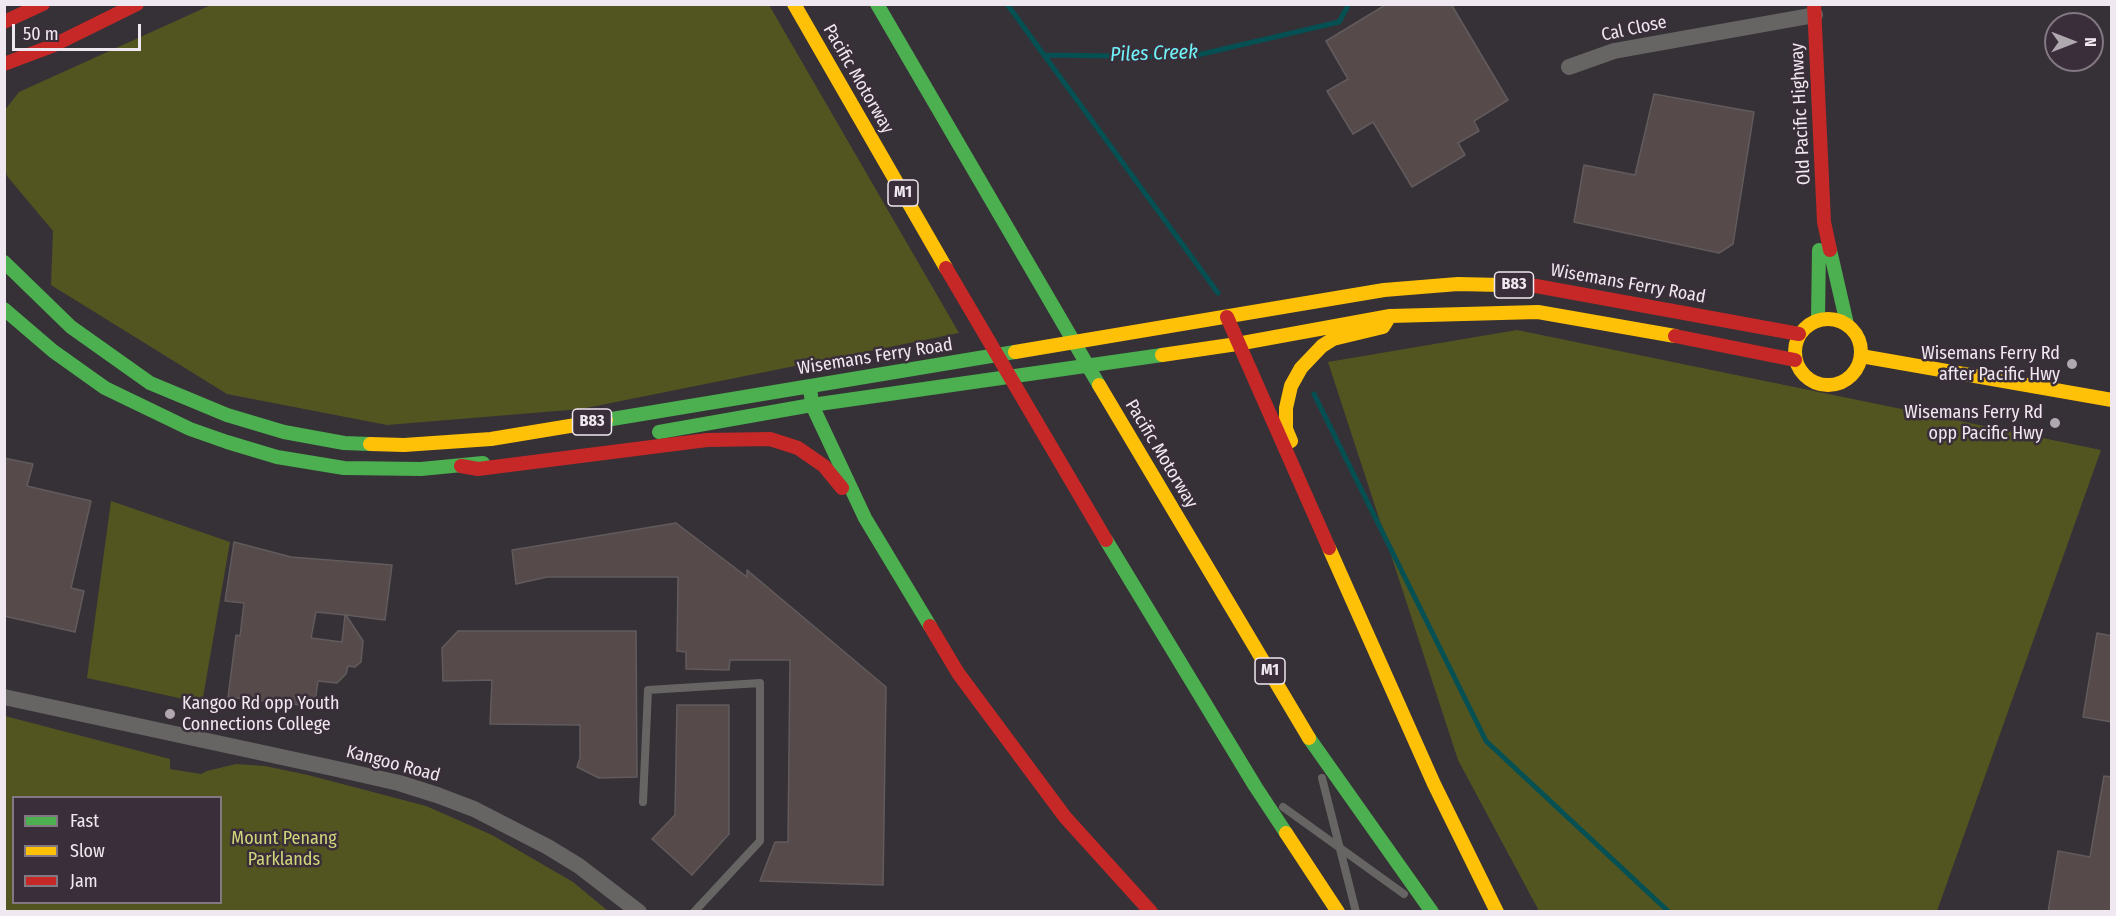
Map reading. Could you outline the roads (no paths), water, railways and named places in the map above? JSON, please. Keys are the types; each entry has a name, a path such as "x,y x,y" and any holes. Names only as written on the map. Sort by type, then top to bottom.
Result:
{"main road":[{"path":"4,22 43,4"},
{"path":"4,64 51,46 137,4"},
{"name":"Pacific Motorway","path":"794,4 1053,449 1255,786 1338,912"},
{"name":"Pacific Motorway","path":"876,4 1313,744 1430,912"},
{"name":"Old Pacific Highway","path":"1814,10 1824,222 1847,324"},
{"path":"4,77 51,46"},
{"name":"Old Pacific Highway","path":"1818,320 1818,252 1824,222"},
{"name":"Wisemans Ferry Road","path":"4,262 71,327 150,383 227,415 284,432 344,442 404,445 491,439 1384,290 1458,284 1536,286 1799,334"},
{"name":"Wisemans Ferry Road","path":"4,309 53,351 105,388 208,436 277,457 344,468 375,470 461,466 812,405 1237,344 1390,316 1538,312 1625,326 1795,360"},
{"path":"1308,498 1312,491 1286,429 1286,408 1291,386 1301,368 1322,346 1333,339 1383,327 1390,316"},
{"path":"1227,317 1434,784 1497,912"},
{"path":"1833,318 1847,324 1858,338 1861,356 1855,370 1844,381 1830,385 1814,382 1802,373 1795,360 1795,346 1799,334 1807,325 1818,320 1833,318"},
{"path":"1861,356 2112,400"},
{"path":"810,386 812,405 865,518 958,673 1065,818 1151,912"},
{"path":"461,466 478,469 707,440 770,439 798,448 824,466 840,485 859,516 865,518"}],"street":[{"name":"Cal Close","path":"1569,67 1614,51 1814,10"},
{"name":"Kangoo Road","path":"4,697 399,783 437,795 474,809 548,847 579,866 639,912"}],"lane":[{"path":"643,802 648,690 759,683 760,841 694,912"},
{"path":"1313,744 1356,912"},
{"path":"1255,786 1430,912"}],"waterway":[{"name":"Piles Creek","path":"1007,4 1044,55 1189,57 1339,22 1349,4"},
{"path":"1044,55 1218,293"},
{"path":"1314,394 1486,741 1669,912"}],"place":[{"name":"Wisemans Ferry Rd after Pacific Hwy","path":"2072,364"},
{"name":"Wisemans Ferry Rd opp Pacific Hwy","path":"2055,423"},
{"name":"Kangoo Rd opp Youth Connections College","path":"170,714"}],"park label":[{"name":"Mount Penang Parklands","path":"284,849"}]}
